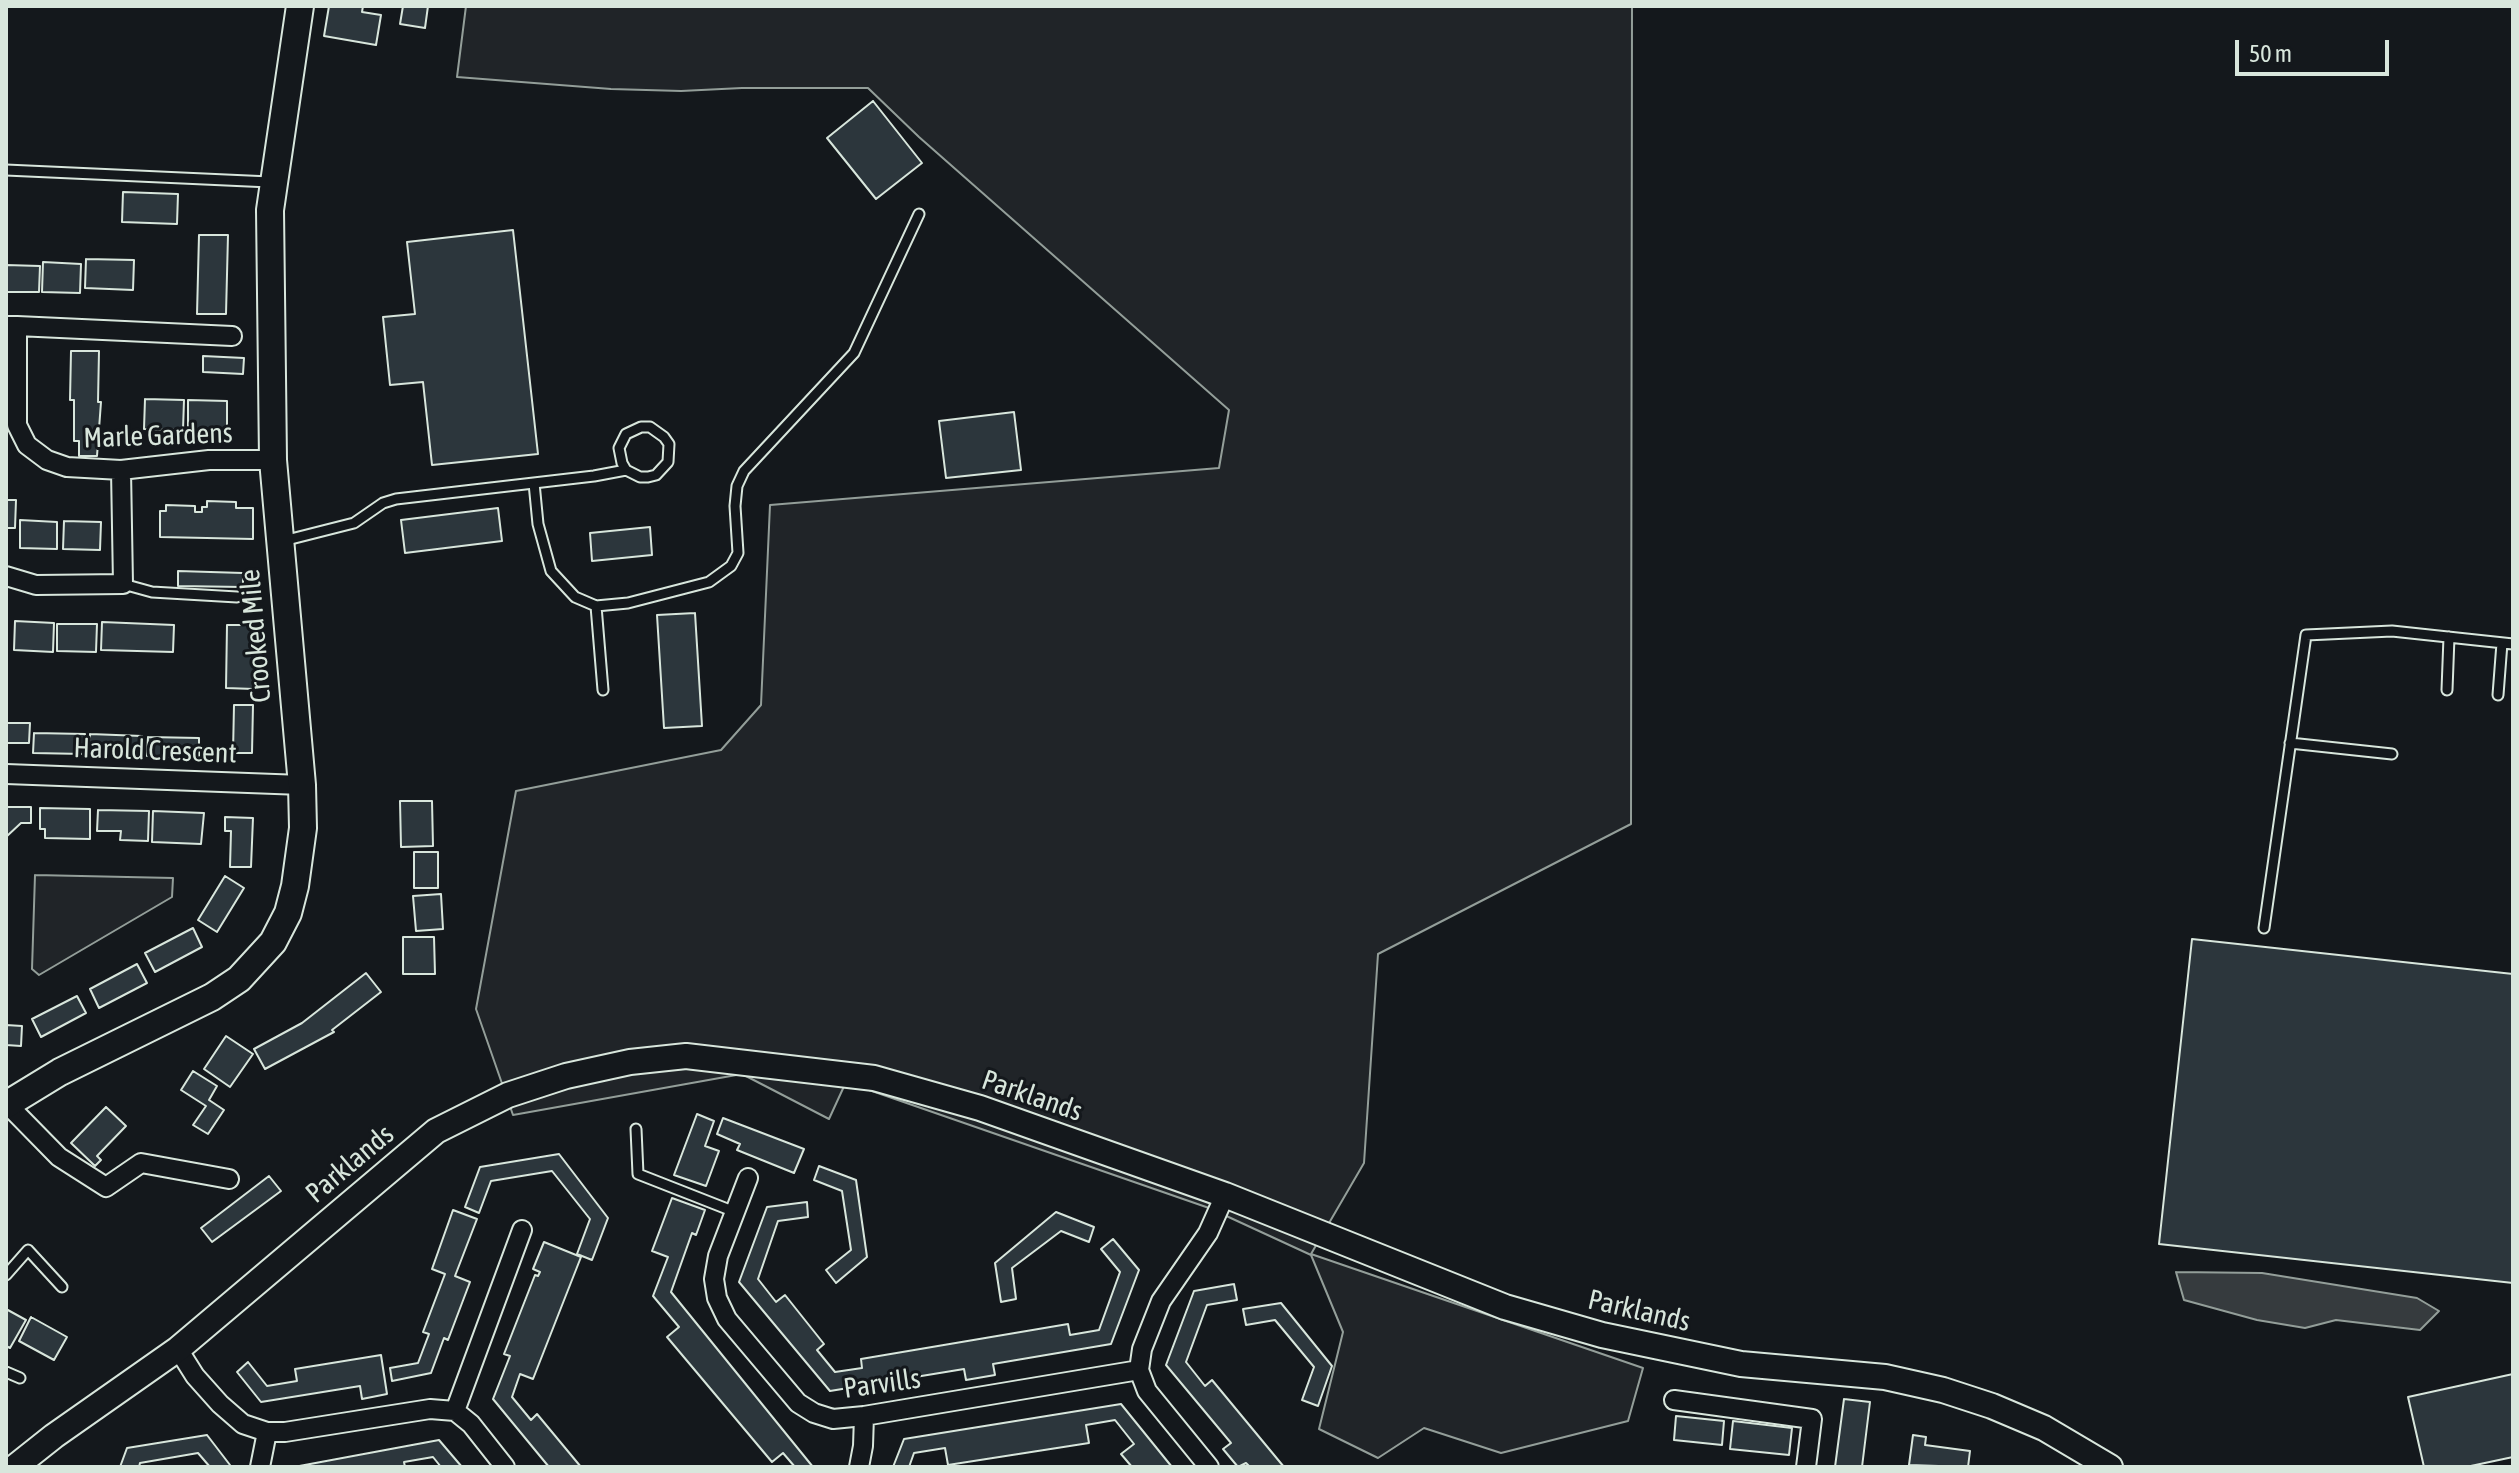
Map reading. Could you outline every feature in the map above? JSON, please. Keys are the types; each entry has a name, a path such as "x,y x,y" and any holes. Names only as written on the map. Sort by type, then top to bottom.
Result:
{"main road":[{"name":"Crooked Mile","path":"7,1104 60,1072 212,997 239,979 273,942 288,913 303,828 302,785 273,460 270,210 300,6"}],"street":[{"name":"Marle Gardens","path":"232,336 12,326 17,425 27,445 47,460 67,467 121,470 209,460 273,460"},
{"path":"6,576 36,585 123,584 121,470"},
{"name":"Harold Crescent","path":"6,774 302,785"},
{"name":"Parklands","path":"15,1467 178,1349 436,1131 508,1095 566,1076 630,1062 686,1056 874,1078 980,1108 1225,1195 1505,1307 1602,1335 1741,1364 1885,1377 1943,1390 2044,1428 2110,1467"},
{"path":"7,1104 59,1157 106,1187 141,1163 229,1179"},
{"name":"Parvills","path":"748,1178 718,1256 714,1279 717,1298 727,1319 798,1403 814,1413 833,1419 864,1416 1139,1370"},
{"path":"1209,1467 1147,1391 1139,1370 1142,1349 1161,1301 1208,1233 1225,1195"},
{"path":"455,1411 522,1230"},
{"path":"178,1349 195,1376 243,1424 267,1432 285,1432 430,1409 455,1411 471,1424 505,1467"},
{"path":"1674,1400 1812,1419 1806,1467"},
{"path":"859,1467 864,1416"},
{"path":"260,1467 267,1432"}],"lane":[{"path":"6,170 274,182"},
{"path":"534,483 538,524 551,571 575,597 596,606 628,603 709,582 731,566 738,553 735,506 737,486 744,471 854,353 919,214"},
{"path":"280,541 354,523 383,503 396,499 626,470 640,477 648,477 663,469 670,453 664,437 650,427 641,427 626,434 619,448 619,456 626,470"},
{"path":"123,584 152,592 237,597"},
{"path":"596,606 603,690"},
{"path":"2264,928 2306,635 2392,631 2513,644"},
{"path":"2447,690 2449,637"},
{"path":"2498,695 2502,643"},
{"path":"2290,743 2392,754"},
{"path":"636,1129 638,1174 735,1212"},
{"path":"6,1275 28,1250 62,1287"},
{"path":"6,1372 20,1378"}],"shaded area":[{"path":"466,6 1632,6 1631,824 1378,954 1364,1163 1311,1254 1643,1368 1628,1421 1501,1453 1424,1428 1378,1458 1319,1429 1343,1332 1311,1255 1209,1208 846,1082 829,1119 742,1074 513,1115 476,1009 516,791 721,750 761,705 770,505 1219,468 1229,410 919,137 868,88 681,91 457,77"},
{"path":"35,875 173,878 172,897 39,975 32,969"},
{"path":"2176,1272 2262,1273 2417,1298 2439,1311 2420,1330 2336,1320 2305,1328 2257,1320 2184,1300"}],"building":[{"path":"329,6 363,6 362,12 381,15 376,45 324,36"},
{"path":"403,6 428,6 425,28 400,24"},
{"path":"873,101 922,163 876,199 827,138"},
{"path":"123,192 178,194 177,224 122,222"},
{"path":"513,230 538,454 432,465 423,382 390,385 383,317 415,314 407,242"},
{"path":"199,235 228,235 226,314 197,314"},
{"path":"86,259 134,260 133,290 85,288"},
{"path":"43,262 81,264 80,293 42,292"},
{"path":"6,265 40,266 39,292 6,292"},
{"path":"71,351 99,351 98,402 101,402 97,456 79,456 79,441 74,441 74,400 70,400"},
{"path":"203,356 244,358 243,374 203,372"},
{"path":"145,399 184,400 183,430 144,429"},
{"path":"188,400 227,401 227,431 188,429"},
{"path":"1014,412 1021,470 946,478 939,421"},
{"path":"6,500 16,500 15,528 6,528"},
{"path":"207,501 236,502 236,508 253,508 253,539 160,537 160,511 166,511 166,505 195,506 195,512 202,512 202,507 207,507"},
{"path":"498,508 502,541 405,553 401,520"},
{"path":"20,520 57,522 57,549 20,548"},
{"path":"64,521 101,522 100,550 63,549"},
{"path":"650,527 652,555 592,561 590,533"},
{"path":"178,571 243,573 243,587 178,586"},
{"path":"695,613 702,726 664,728 657,615"},
{"path":"15,621 54,623 53,652 14,650"},
{"path":"102,622 174,625 173,652 101,650"},
{"path":"57,624 97,624 96,652 57,651"},
{"path":"227,625 256,625 254,689 226,688"},
{"path":"234,705 253,705 252,753 233,753"},
{"path":"6,723 30,723 29,743 6,743"},
{"path":"34,733 85,734 84,754 33,753"},
{"path":"90,734 142,736 141,756 89,754"},
{"path":"148,737 199,738 199,758 147,756"},
{"path":"400,801 432,801 433,846 401,847"},
{"path":"6,807 31,807 31,823 21,823 6,837"},
{"path":"40,808 90,809 90,839 45,838 45,829 40,829"},
{"path":"98,810 149,811 148,841 120,840 121,831 97,831"},
{"path":"153,811 204,813 201,844 152,842"},
{"path":"225,817 253,818 251,867 230,867 231,831 225,831"},
{"path":"414,852 438,852 438,888 414,888"},
{"path":"225,876 244,888 217,932 198,920"},
{"path":"441,894 443,929 416,931 413,896"},
{"path":"193,928 202,947 155,972 145,953"},
{"path":"403,937 434,937 435,974 403,974"},
{"path":"2192,939 2513,974 2513,1283 2159,1244"},
{"path":"137,964 147,983 99,1008 90,989"},
{"path":"366,973 381,992 332,1030 334,1032 265,1069 254,1049 302,1023"},
{"path":"77,996 86,1013 41,1037 32,1019"},
{"path":"6,1025 22,1026 21,1046 6,1045"},
{"path":"226,1036 253,1054 230,1087 204,1069"},
{"path":"193,1071 217,1086 209,1100 224,1110 208,1134 193,1125 206,1106 181,1090"},
{"path":"106,1107 126,1126 97,1156 101,1160 95,1166 71,1143"},
{"path":"697,1114 714,1121 705,1146 719,1151 706,1186 674,1175"},
{"path":"723,1118 804,1149 794,1173 737,1150 740,1144 717,1134"},
{"path":"559,1154 608,1218 592,1260 577,1254 590,1219 552,1171 491,1181 479,1213 465,1207 480,1167"},
{"path":"819,1166 856,1180 867,1257 836,1283 826,1270 851,1250 842,1191 814,1180"},
{"path":"269,1176 281,1191 212,1242 201,1228"},
{"path":"672,1198 705,1210 696,1235 692,1233 671,1292 813,1467 795,1467 783,1453 772,1462 667,1337 679,1327 653,1296 668,1257 652,1251"},
{"path":"807,1202 808,1217 778,1221 758,1279 776,1302 785,1295 824,1344 817,1350 835,1372 862,1368 861,1359 1068,1324 1070,1335 1099,1330 1120,1272 1101,1249 1113,1239 1139,1270 1111,1344 993,1364 995,1375 966,1380 964,1369 830,1391 739,1282 767,1207"},
{"path":"453,1210 477,1219 455,1276 470,1282 448,1340 444,1338 431,1373 392,1381 390,1368 418,1363 429,1334 423,1332 445,1274 432,1269"},
{"path":"1056,1212 1094,1227 1089,1242 1061,1231 1012,1268 1016,1299 1001,1302 995,1263"},
{"path":"544,1242 581,1257 533,1379 520,1374 512,1397 531,1420 537,1414 581,1467 549,1467 493,1399 510,1356 504,1354 535,1275 538,1276 540,1272 533,1269"},
{"path":"1234,1284 1237,1300 1207,1305 1186,1362 1205,1386 1212,1380 1284,1467 1250,1467 1246,1463 1238,1467 1223,1449 1231,1443 1166,1365 1194,1291"},
{"path":"1281,1303 1332,1366 1318,1406 1302,1400 1314,1367 1275,1320 1246,1325 1243,1309"},
{"path":"6,1309 26,1320 10,1348 6,1346"},
{"path":"31,1317 67,1337 54,1360 19,1341"},
{"path":"381,1355 387,1394 362,1399 360,1386 261,1402 237,1372 248,1362 267,1386 297,1381 295,1369"},
{"path":"2513,1374 2513,1457 2466,1467 2424,1467 2408,1397"},
{"path":"1844,1399 1870,1402 1862,1467 1835,1467"},
{"path":"1121,1404 1172,1467 1132,1467 1121,1454 1134,1444 1115,1420 1086,1425 1089,1443 948,1465 945,1448 914,1453 909,1467 893,1467 904,1439"},
{"path":"1676,1416 1724,1421 1722,1445 1674,1440"},
{"path":"1733,1421 1792,1428 1789,1455 1730,1449"},
{"path":"207,1435 230,1465 210,1467 198,1453 140,1463 139,1467 120,1467 127,1448"},
{"path":"1913,1435 1926,1437 1925,1445 1970,1451 1968,1467 1909,1465"},
{"path":"439,1440 462,1467 441,1467 433,1457 404,1462 405,1467 294,1467"}]}
